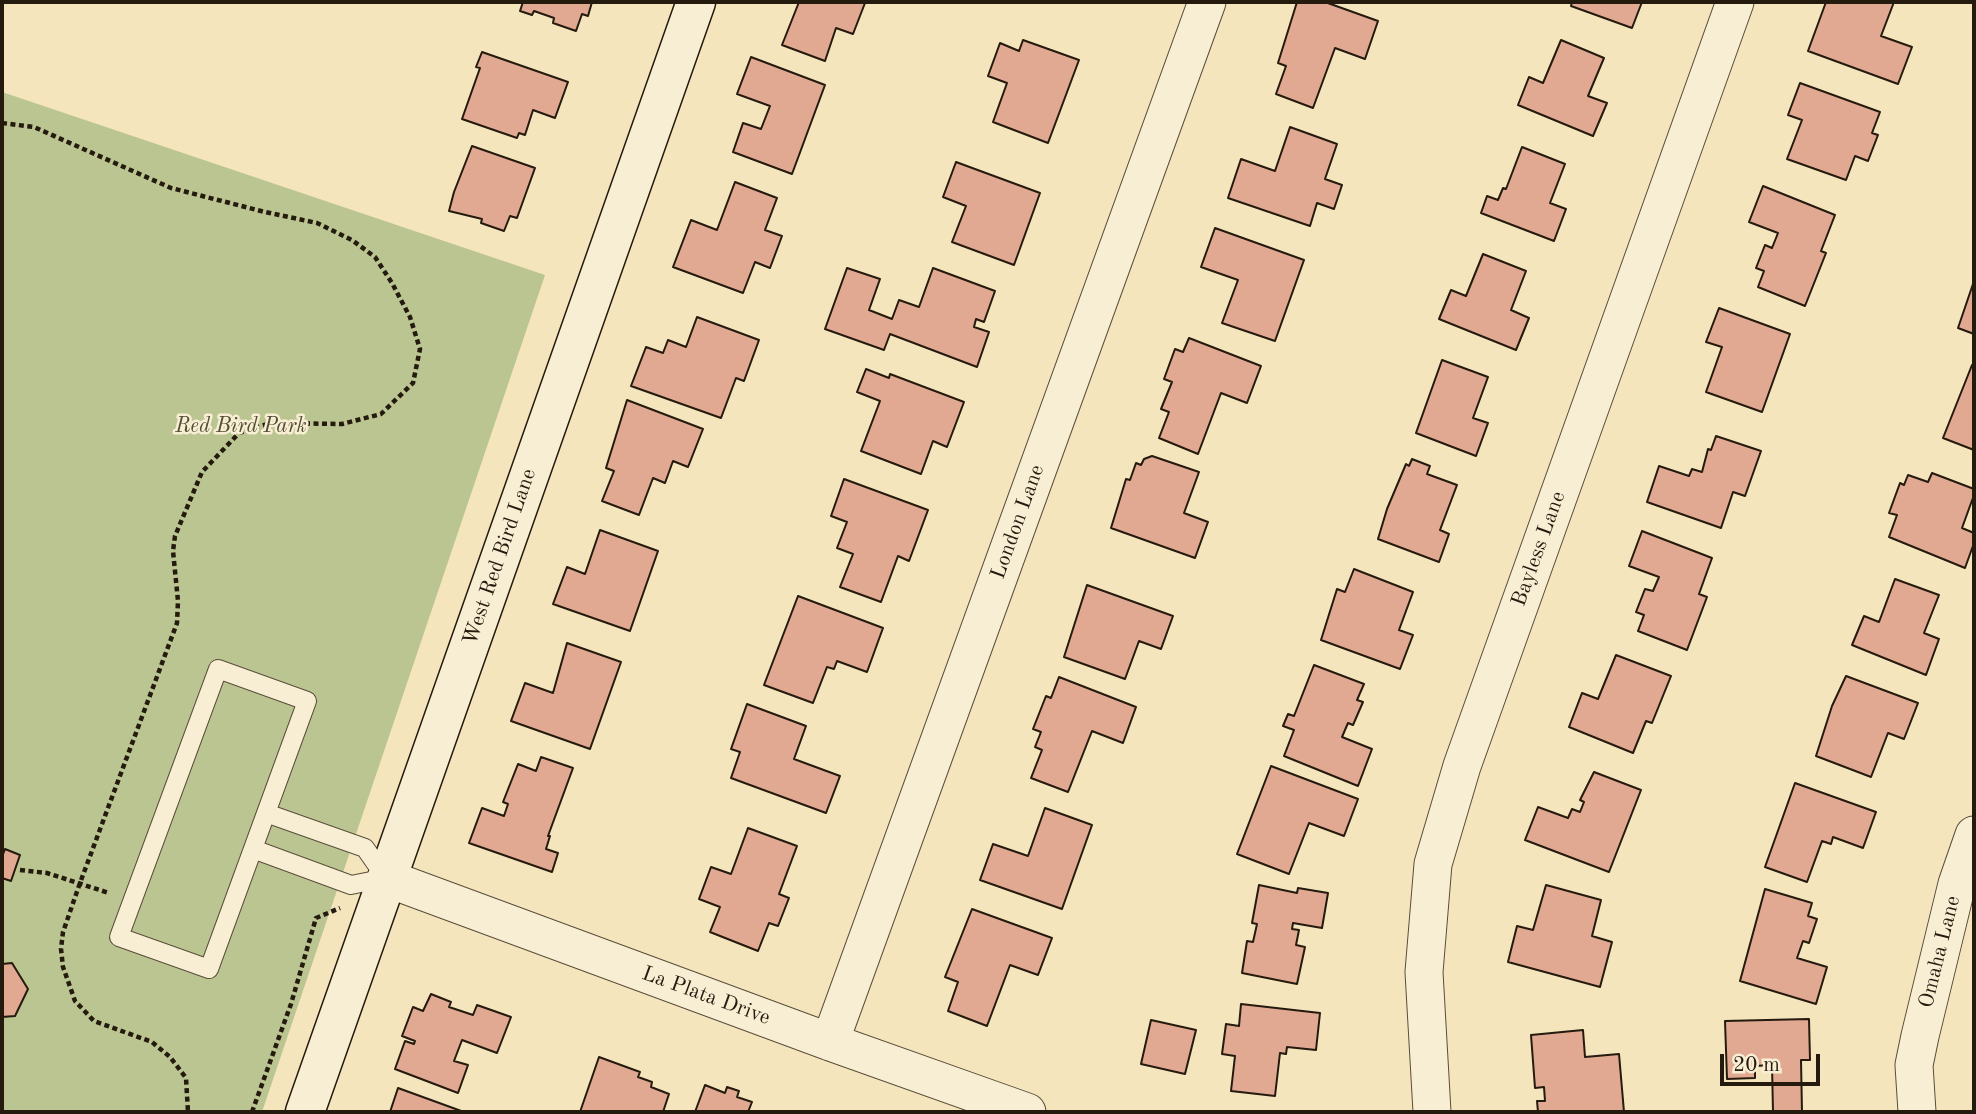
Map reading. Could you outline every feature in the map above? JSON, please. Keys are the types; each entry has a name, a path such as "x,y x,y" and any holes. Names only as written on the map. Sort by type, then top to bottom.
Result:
{"street":[{"name":"West Red Bird Lane","path":"304,1112 696,2"},
{"name":"London Lane","path":"830,1042 1207,2"},
{"name":"Bayless Lane","path":"1432,1112 1424,972 1433,864 1467,753 1735,2"},
{"name":"Omaha Lane","path":"1917,1112 1914,1065 1957,884 1974,835"},
{"name":"La Plata Drive","path":"386,878 1027,1112"}],"lane":[{"path":"218,669 307,701 253,849 209,969 119,937 218,669"},
{"path":"253,849 351,885 386,878 365,848 266,813"}],"path":[{"path":"2,123 34,127 171,188 317,223 352,240 376,257 410,317 420,349 413,383 381,414 342,424 270,423 239,433 202,472 175,536 173,551 178,601 177,623 80,883 63,932 61,949 63,967 75,1001 94,1021 152,1042 170,1057 186,1078 188,1112"},
{"path":"20,870 47,873 80,883"},
{"path":"252,1112 291,1004 316,918 342,907"}],"green space":[{"name":"Red Bird Park","path":"2,92 545,275 262,1112 2,1112"}],"building":[{"path":"523,2 592,2 588,16 582,14 576,31 553,23 554,18 534,11 532,15 520,11"},
{"path":"799,2 865,3 853,34 836,28 825,61 782,45"},
{"path":"1297,2 1325,2 1378,21 1365,59 1335,48 1313,108 1276,94 1286,66 1278,63"},
{"path":"1572,2 1642,2 1632,28 1571,6"},
{"path":"1826,2 1894,2 1881,36 1912,47 1898,84 1808,51"},
{"path":"1023,40 1079,60 1048,143 993,122 1007,83 988,76 1000,43 1019,51"},
{"path":"1561,40 1604,58 1588,96 1607,103 1593,136 1518,105 1529,77 1543,83"},
{"path":"482,52 568,82 555,118 533,110 525,135 519,133 517,138 462,119 480,68 476,67"},
{"path":"751,57 825,85 792,174 733,152 743,123 761,129 770,106 737,94"},
{"path":"1800,83 1880,112 1872,133 1878,135 1868,161 1855,156 1846,180 1787,159 1802,120 1788,115"},
{"path":"1290,127 1337,144 1325,179 1342,185 1334,209 1317,203 1310,226 1228,198 1241,159 1275,171"},
{"path":"472,146 535,168 517,218 510,216 504,231 481,223 482,219 449,211"},
{"path":"1522,147 1565,164 1550,203 1566,209 1554,241 1481,213 1487,196 1498,200 1503,188 1506,189"},
{"path":"956,162 1040,193 1014,265 952,242 966,206 943,197"},
{"path":"735,182 777,198 765,230 782,236 770,268 755,262 743,293 673,267 691,220 717,230"},
{"path":"1763,186 1835,215 1821,251 1826,253 1805,306 1758,287 1764,271 1756,268 1765,245 1772,248 1778,233 1749,222"},
{"path":"1215,228 1304,260 1275,341 1222,323 1238,280 1201,267"},
{"path":"1483,254 1526,271 1511,310 1529,318 1516,350 1439,319 1451,290 1466,296"},
{"path":"847,268 880,279 869,310 892,319 899,300 919,307 933,268 995,291 984,322 976,319 974,327 989,332 977,367 890,334 884,350 825,329"},
{"path":"1974,281 1974,334 1958,328"},
{"path":"1719,308 1790,334 1762,412 1706,392 1722,347 1706,342"},
{"path":"697,317 759,340 744,381 736,378 721,418 631,386 646,347 663,353 668,340 686,347"},
{"path":"1189,338 1261,366 1247,403 1221,393 1198,454 1159,438 1169,412 1161,409 1172,382 1164,379 1175,349 1183,352"},
{"path":"1442,360 1488,377 1473,418 1488,423 1476,456 1416,433"},
{"path":"1972,365 1974,366 1974,450 1943,438"},
{"path":"866,369 889,378 890,374 964,402 947,447 933,441 921,474 861,451 880,401 857,392"},
{"path":"627,400 703,429 688,467 673,461 665,483 653,478 639,515 602,501 614,471 606,468"},
{"path":"1716,436 1761,451 1745,496 1733,492 1721,528 1647,502 1659,466 1689,476 1692,469 1702,472 1708,449 1711,450"},
{"path":"1152,456 1199,472 1184,513 1208,522 1195,558 1111,528 1126,479 1130,480 1136,463 1141,465 1144,459"},
{"path":"1412,459 1430,466 1427,474 1457,485 1440,530 1449,534 1439,562 1378,539 1406,464 1409,466"},
{"path":"1932,473 1974,489 1962,528 1974,533 1974,543 1965,568 1889,537 1897,515 1889,513 1900,483 1904,485 1908,475 1928,482"},
{"path":"844,479 928,510 909,561 898,556 881,602 840,587 853,554 837,548 847,522 831,516"},
{"path":"600,530 658,551 630,631 553,604 567,567 585,574"},
{"path":"1642,531 1712,558 1699,594 1707,597 1687,650 1638,631 1644,615 1636,612 1645,589 1653,591 1659,577 1629,566"},
{"path":"1354,569 1413,592 1399,630 1413,635 1400,669 1321,640 1337,589 1345,592"},
{"path":"1895,579 1939,595 1924,633 1939,639 1926,675 1852,645 1864,616 1879,622"},
{"path":"1087,585 1173,616 1161,649 1139,641 1125,679 1064,657"},
{"path":"798,596 883,628 867,672 837,661 834,669 827,667 813,703 764,685"},
{"path":"567,643 621,662 590,749 511,721 525,683 553,693"},
{"path":"1616,655 1671,676 1652,723 1646,721 1633,753 1569,727 1582,693 1598,699"},
{"path":"1314,665 1364,684 1357,700 1363,702 1353,725 1348,723 1342,737 1372,749 1358,786 1284,756 1294,730 1283,726 1288,714 1294,716"},
{"path":"1846,676 1918,703 1904,739 1888,733 1871,777 1816,756 1832,706"},
{"path":"1059,677 1136,707 1123,743 1092,731 1068,792 1031,778 1042,750 1035,747 1041,732 1033,729 1046,696 1051,698"},
{"path":"747,704 806,726 794,759 840,776 826,813 731,778 740,752 731,749"},
{"path":"541,757 573,768 548,836 546,849 558,853 552,872 469,843 482,808 504,816 508,804 503,802 518,764 536,771"},
{"path":"1271,766 1358,799 1344,836 1309,823 1289,874 1237,854"},
{"path":"1594,772 1641,790 1609,872 1525,840 1538,807 1568,818 1572,809 1580,812 1584,802 1580,800"},
{"path":"1795,783 1876,812 1863,848 1833,837 1831,844 1822,841 1807,882 1765,867"},
{"path":"1045,808 1092,825 1062,909 980,880 993,844 1028,856"},
{"path":"748,828 797,846 779,894 789,898 778,926 769,923 758,951 710,932 720,907 699,899 711,867 731,874"},
{"path":"5,849 20,855 11,881 2,878 2,857"},
{"path":"1259,885 1297,893 1298,888 1328,893 1322,928 1293,923 1292,929 1299,930 1296,945 1305,947 1297,984 1242,973 1247,941 1253,942 1257,924 1252,923"},
{"path":"1546,885 1601,900 1592,936 1612,942 1600,987 1508,962 1517,926 1533,930"},
{"path":"1765,889 1812,903 1808,916 1817,919 1809,943 1803,941 1797,958 1827,967 1816,1004 1740,981"},
{"path":"972,909 1052,938 1038,975 1010,965 987,1026 948,1011 958,982 945,977"},
{"path":"12,963 28,989 15,1016 2,1017 2,964"},
{"path":"431,994 451,1002 449,1007 473,1015 477,1005 511,1017 497,1053 462,1040 454,1061 468,1065 458,1093 395,1069 405,1041 414,1044 415,1041 402,1036 413,1007 423,1011"},
{"path":"1241,1004 1320,1013 1316,1050 1287,1047 1286,1054 1280,1053 1275,1096 1231,1091 1235,1056 1222,1054 1226,1024 1239,1026"},
{"path":"1809,1019 1810,1060 1801,1060 1802,1112 1773,1112 1772,1065 1755,1066 1755,1078 1727,1079 1725,1021"},
{"path":"1151,1020 1196,1030 1185,1074 1141,1064"},
{"path":"1583,1030 1585,1057 1619,1054 1624,1112 1538,1112 1537,1101 1545,1101 1544,1087 1535,1088 1531,1035"},
{"path":"599,1057 640,1072 638,1077 652,1082 651,1087 669,1094 663,1112 580,1112"},
{"path":"705,1085 725,1093 727,1087 739,1091 737,1097 752,1102 748,1112 695,1112"},
{"path":"398,1088 464,1112 390,1112"}]}
